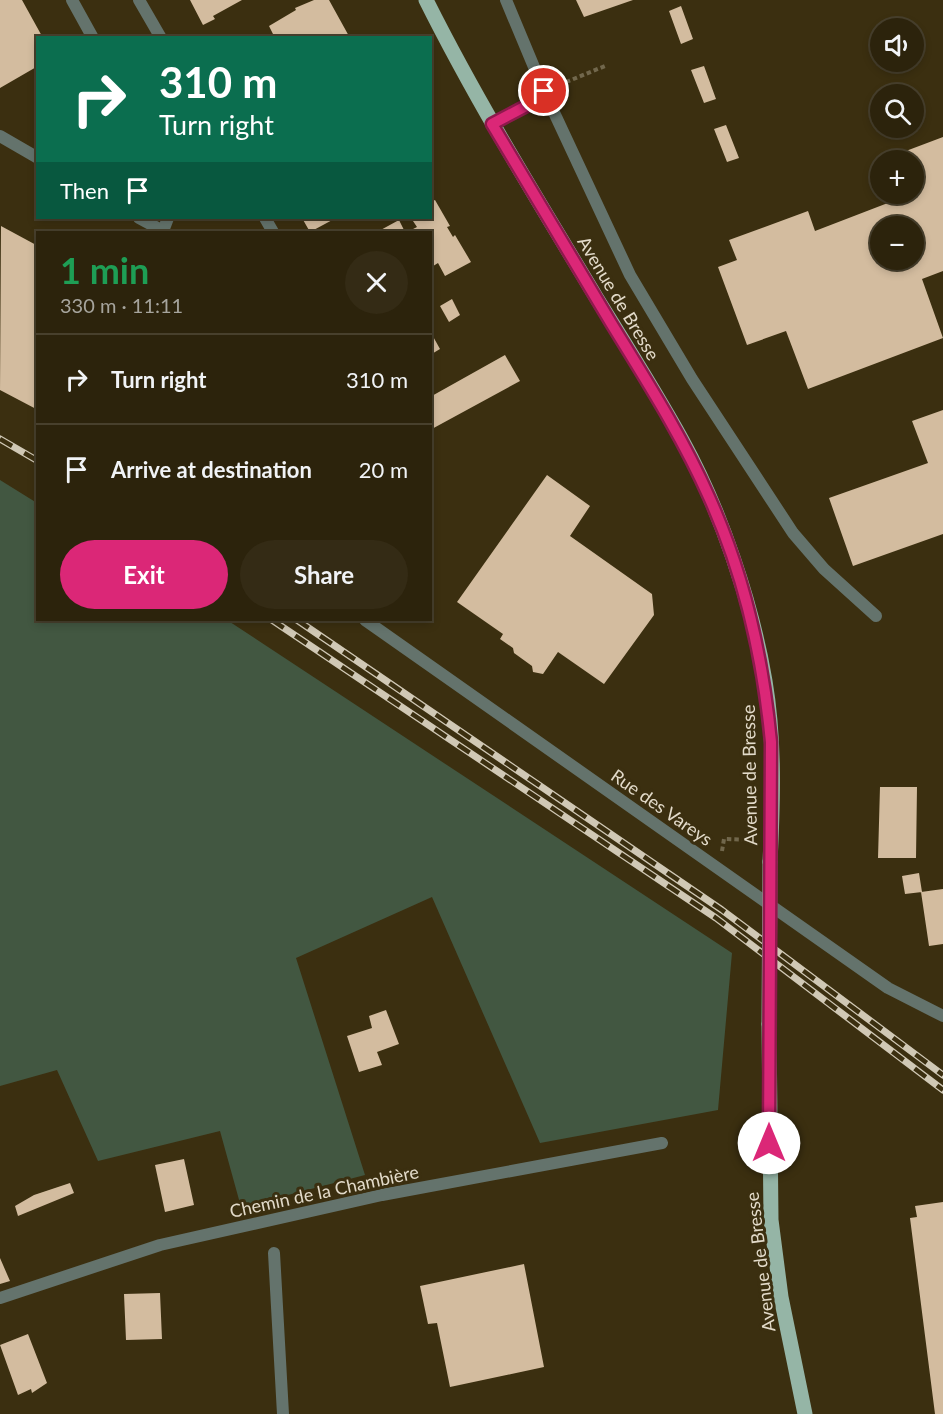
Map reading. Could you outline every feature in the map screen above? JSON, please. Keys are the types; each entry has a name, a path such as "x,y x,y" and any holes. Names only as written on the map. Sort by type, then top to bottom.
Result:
{"main road":[{"name":"Avenue de Bresse","path":"426,0 492,124 682,440 714,507 729,547 755,633 766,682 771,742 769,1024 771,1220 780,1297 805,1414"}],"street":[{"path":"72,0 92,36"},
{"path":"140,0 160,36"},
{"path":"506,0 544,91 630,275 692,379 793,533 824,569 876,616"},
{"path":"492,124 528,105 544,91"},
{"path":"0,136 36,157"},
{"path":"141,219 162,231"},
{"name":"Rue des Vareys","path":"366,621 888,988 943,1016"},
{"name":"Chemin de la Chambière","path":"0,1298 160,1245 382,1196 662,1143"},
{"path":"274,1253 283,1414"}],"path":[{"path":"544,91 605,66"},
{"path":"719,869 724,839 771,841"}],"green space":[{"path":"0,480 36,502 36,621 229,621 732,953 718,1110 540,1143 432,897 296,958 365,1175 241,1207 220,1131 98,1161 57,1070 0,1086"}],"building":[{"path":"0,0 22,0 42,36 36,36 36,67 0,88"},
{"path":"190,0 242,0 213,16 215,19 203,25"},
{"path":"314,0 329,0 349,36 274,36 269,26 296,10 295,8"},
{"path":"576,0 633,0 584,17"},
{"path":"681,6 693,39 681,44 669,11"},
{"path":"704,66 716,99 704,103 691,70"},
{"path":"726,125 739,158 727,162 714,129"},
{"path":"943,137 943,271 922,279 943,338 808,389 786,331 747,345 718,267 737,260 729,240 808,211 815,231 885,204 924,204 924,150 909,150"},
{"path":"435,200 450,226 447,227 453,237 455,235 471,262 445,276 438,263 432,267 432,231 409,231 417,227 412,219 432,219 432,201"},
{"path":"303,219 334,219 312,231 309,231"},
{"path":"399,220 404,231 379,231"},
{"path":"1,226 36,245 36,409 0,390"},
{"path":"452,299 460,315 449,322 440,306"},
{"path":"432,335 440,349 432,354"},
{"path":"505,355 520,381 432,429 432,396"},
{"path":"943,410 943,534 853,566 829,498 928,463 912,421"},
{"path":"547,475 590,506 570,536 652,594 654,615 604,684 558,652 543,674 533,672 532,666 500,639 503,634 457,602"},
{"path":"880,787 917,787 916,858 878,858"},
{"path":"919,873 922,892 905,894 902,876"},
{"path":"943,889 943,944 929,946 921,892"},
{"path":"386,1010 399,1044 377,1052 382,1065 359,1072 347,1036 372,1028 369,1016"},
{"path":"184,1159 194,1205 165,1212 155,1165"},
{"path":"70,1183 74,1193 18,1216 15,1206 34,1195"},
{"path":"943,1202 943,1414 935,1414 910,1218 917,1217 915,1206"},
{"path":"0,1258 10,1281 0,1284"},
{"path":"524,1264 544,1367 450,1387 437,1323 428,1324 420,1286"},
{"path":"160,1293 162,1339 126,1340 124,1294"},
{"path":"28,1334 47,1383 32,1393 31,1389 18,1395 0,1345"}],"railway":[{"path":"0,439 36,460"},
{"path":"273,621 716,918 943,1090"},
{"path":"298,621 722,910 943,1075"}],"route":[{"path":"544,91 528,105 492,124 682,440 710,498 729,547 755,633 766,682 771,742 769,1143"}]}
